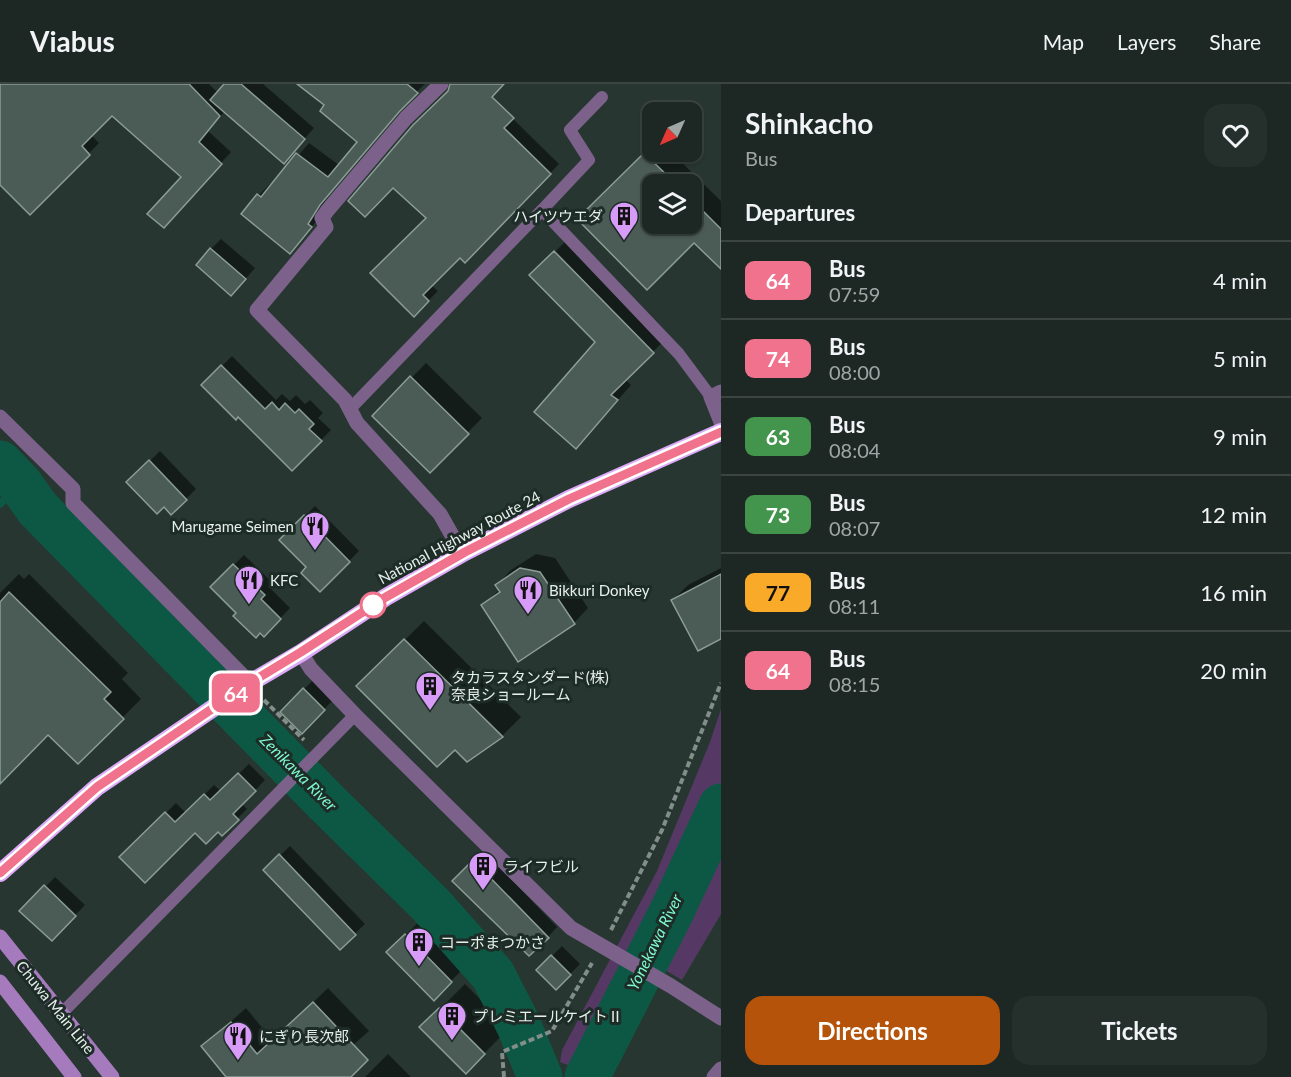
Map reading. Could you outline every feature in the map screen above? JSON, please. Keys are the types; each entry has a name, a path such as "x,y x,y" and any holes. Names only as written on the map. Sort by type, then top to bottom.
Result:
{"highway":[{"name":"National Highway Route 24","path":"0,873 97,787 247,685 386,597 465,552 569,499 721,432"}],"main road":[{"name":"Chuwa Main Line","path":"0,937 112,1077"},
{"name":"Chuwa Main Line","path":"0,982 74,1077"}],"street":[{"path":"441,84 406,118 327,211 322,218 326,227 257,310 345,400 357,423 440,514 465,552"},
{"path":"716,394 721,422"},
{"path":"0,417 73,489 73,503 247,685"},
{"path":"301,652 311,669 571,928 721,1018"},
{"path":"714,1077 721,1069"}],"lane":[{"path":"350,410 589,160 570,130 602,97"},
{"path":"542,210 716,394"},
{"path":"62,1013 356,715"}],"path":[{"path":"504,1077 502,1052 552,1030 606,949 662,830 721,683"},
{"path":"264,700 315,756"}],"shaded area":[{"path":"721,709 721,791 601,1025 568,1065 560,1062 562,1050 657,871 710,742"},
{"path":"721,847 721,914 682,980 660,967"}],"building":[{"path":"0,84 189,84 220,116 199,142 222,164 164,228 147,214 181,177 112,116 82,146 90,155 30,215 0,185"},
{"path":"224,84 241,84 305,139 284,164 210,100"},
{"path":"297,84 407,84 418,93 320,205 308,224 312,227 290,254 241,214 257,194 261,197 296,153 328,177 357,142 320,111 324,105"},
{"path":"450,84 504,84 492,97 514,118 504,128 551,174 465,263 460,258 423,295 429,301 414,317 370,273 426,218 393,188 365,217 348,201 413,125 448,91"},
{"path":"642,155 642,162 653,162 666,174 642,174 642,234 702,234 702,210 721,229 721,269 694,243 647,290 577,219"},
{"path":"210,248 246,279 231,296 196,265"},
{"path":"554,251 654,353 611,395 618,400 576,449 534,412 595,342 529,275"},
{"path":"221,365 265,409 272,402 279,410 285,403 295,413 299,409 314,424 309,429 322,441 292,471 238,417 236,420 201,385"},
{"path":"410,376 469,434 430,473 372,416"},
{"path":"149,460 187,500 171,515 164,507 157,514 126,482"},
{"name":"Marugame Seimen","path":"304,515 350,562 320,592 301,573 306,567 279,540"},
{"name":"KFC","path":"233,564 265,595 261,599 281,619 264,637 260,633 256,638 233,616 236,613 210,587"},
{"name":"Bikkuri Donkey","path":"520,568 540,572 575,624 518,662 481,605 500,592 495,585"},
{"path":"721,574 721,639 698,651 671,600"},
{"path":"9,592 111,692 104,699 124,719 78,764 48,735 0,784 0,602"},
{"name":"タカラスタンダード(株) 奈良ショールーム","path":"404,639 503,737 467,762 455,750 437,767 356,686"},
{"path":"303,688 325,710 302,734 280,712"},
{"path":"238,773 256,791 233,814 239,820 222,836 218,832 206,844 195,833 145,883 119,857 165,812 175,822 204,794 210,800"},
{"path":"279,854 356,935 340,950 263,870"},
{"name":"ライフビル","path":"473,860 549,938 529,956 452,881"},
{"path":"44,885 76,916 52,941 19,911"},
{"name":"コーポまつかさ","path":"405,934 452,982 434,1001 386,952"},
{"path":"551,955 571,975 556,990 536,970"},
{"path":"313,1002 368,1060 351,1077 226,1077 201,1046 231,1022 257,1054"},
{"name":"プレミエールケイトⅡ","path":"439,1008 485,1054 466,1074 419,1027"}],"waterway":[{"name":"Zenikawa River","path":"0,463 20,484 38,509 326,802 430,904 493,975 519,1026 540,1077"},
{"path":"0,504 20,484"},
{"name":"Yonekawa River","path":"587,1077 672,911 721,806"}],"bus line":[{"name":"64","path":"0,873 97,787 250,683 386,597 465,552 569,499 721,432"}],"place":[{"name":"ハイツウエダ","path":"624,242"},
{"name":"Marugame Seimen","path":"315,552"},
{"name":"KFC","path":"249,606"},
{"name":"Bikkuri Donkey","path":"528,616"},
{"name":"タカラスタンダード(株) 奈良ショールーム","path":"430,712"},
{"name":"ライフビル","path":"483,892"},
{"name":"コーポまつかさ","path":"419,968"},
{"name":"プレミエールケイトⅡ","path":"452,1042"},
{"name":"にぎり長次郎","path":"238,1062"}]}
